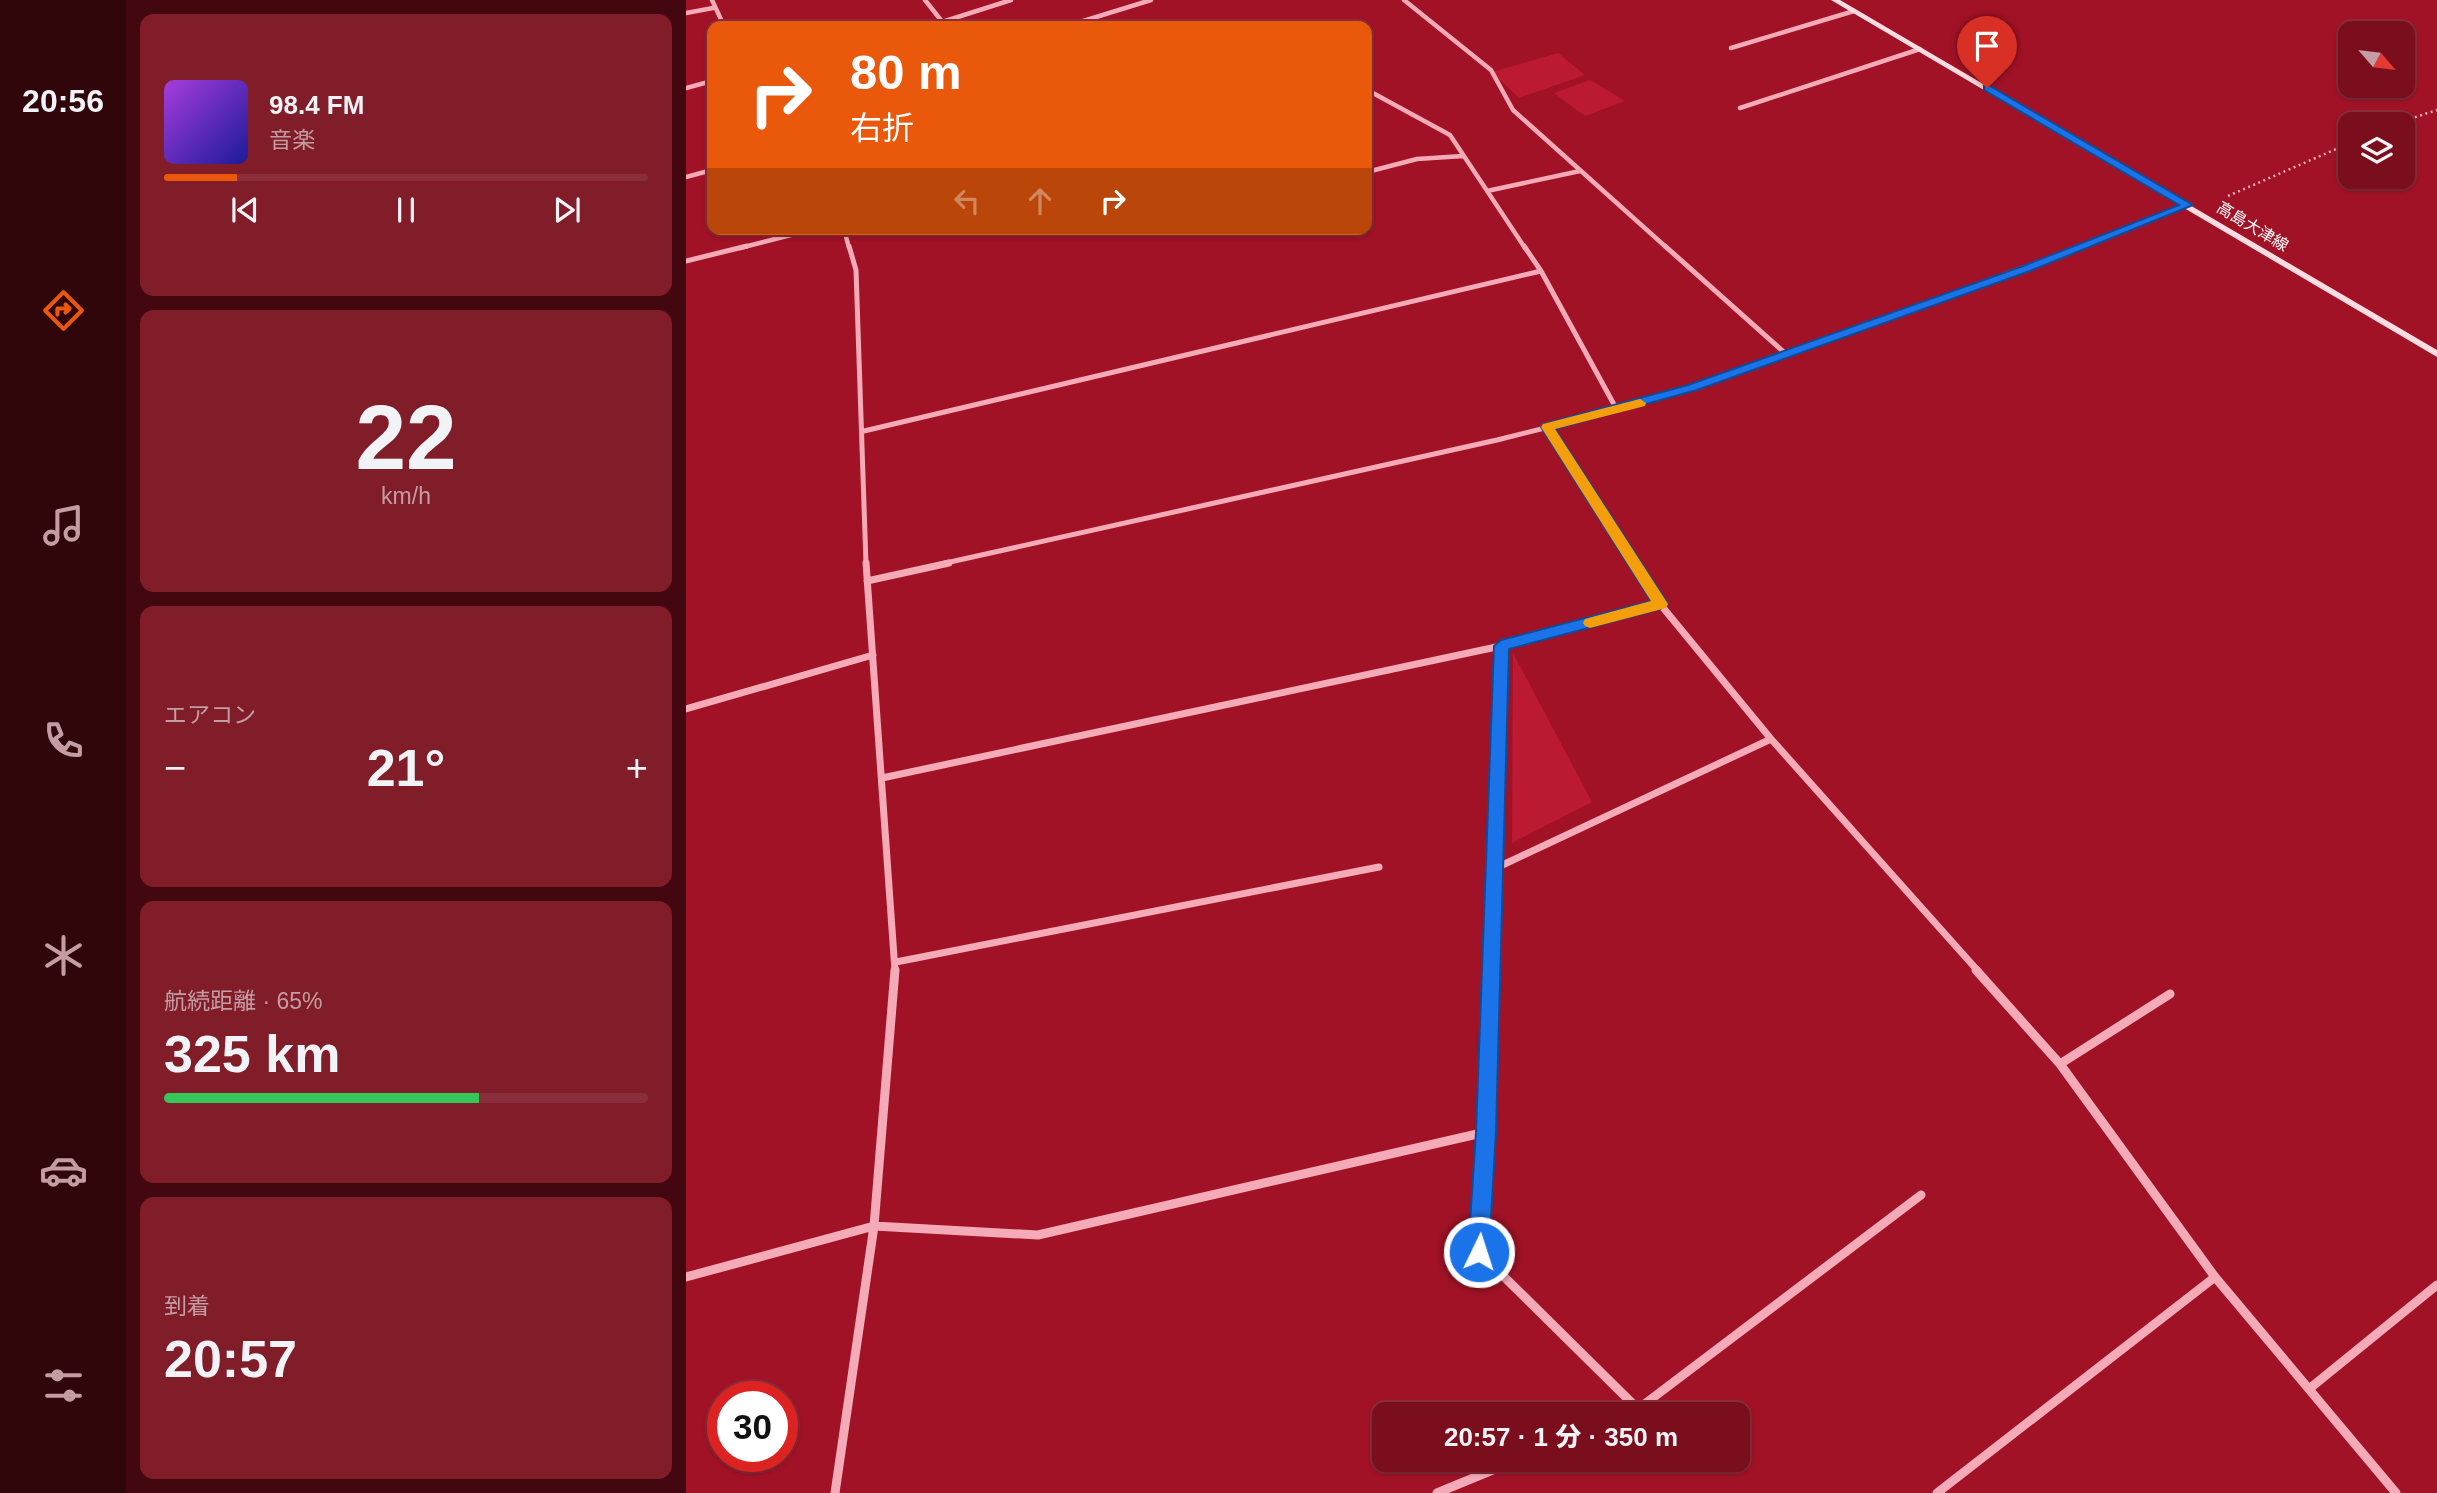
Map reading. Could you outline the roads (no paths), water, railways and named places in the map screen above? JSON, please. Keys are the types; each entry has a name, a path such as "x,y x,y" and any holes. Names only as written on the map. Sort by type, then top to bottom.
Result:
{"main road":[{"name":"高島大津線","path":"1835,0 2437,354"}],"street":[{"path":"712,0 713,8 721,21"},
{"path":"925,0 941,21"},
{"path":"952,21 1011,0"},
{"path":"1083,21 1151,0"},
{"path":"1404,0 1491,70 1513,110 1786,355"},
{"path":"686,13 713,8"},
{"path":"1731,48 1854,11"},
{"path":"1740,108 1920,49"},
{"path":"686,88 707,82"},
{"path":"1372,93 1450,135 1541,271 1618,410"},
{"path":"1372,171 1416,159 1463,156"},
{"path":"686,177 707,171"},
{"path":"1487,191 1580,171"},
{"path":"867,581 1618,410 1692,388 1786,355 2191,208"},
{"path":"686,261 790,235"},
{"path":"835,1493 874,1226 896,962 867,581 864,431 856,270 846,235"},
{"path":"864,431 1541,271"},
{"path":"1548,427 1660,604 1771,739 2060,1064 2215,1278 2396,1493"},
{"path":"882,778 1501,646 1660,604"},
{"path":"1501,646 1486,1132 1479,1252 1631,1402"},
{"path":"686,709 873,654"},
{"path":"1494,869 1771,739"},
{"path":"896,962 1379,867"},
{"path":"2060,1064 2170,994"},
{"path":"686,1278 874,1226 1038,1235 1486,1132"},
{"path":"1647,1402 1921,1195"},
{"path":"1937,1493 2215,1278"},
{"path":"2309,1389 2437,1285"},
{"path":"1437,1493 1488,1472"}]}
